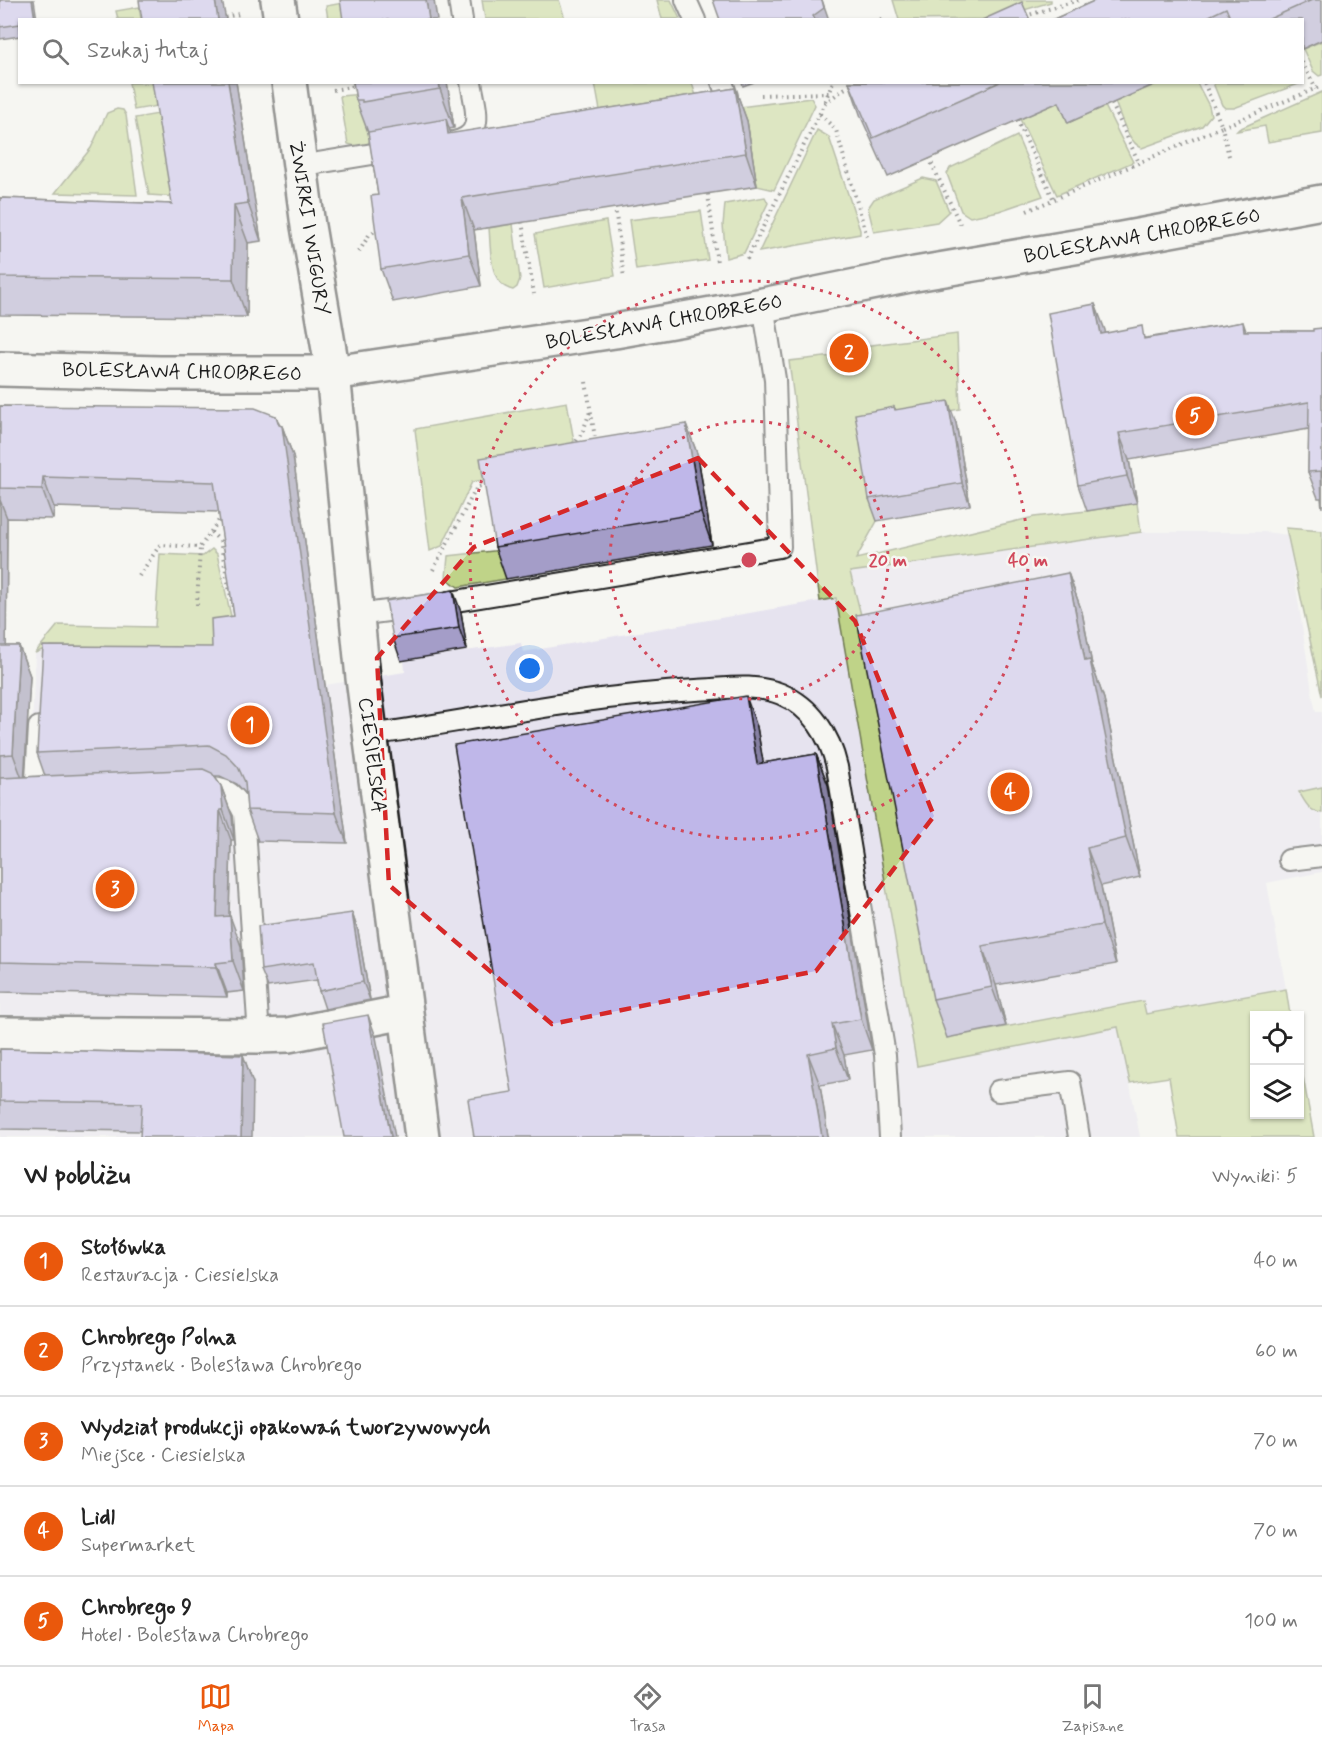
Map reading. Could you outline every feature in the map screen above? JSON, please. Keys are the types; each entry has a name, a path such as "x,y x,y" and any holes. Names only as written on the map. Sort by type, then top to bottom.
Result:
{"street":[{"path":"278,0 281,18"},
{"name":"ŻWIRKI I WIGURY","path":"289,84 299,166 333,373"},
{"name":"BOLESŁAWA CHROBREGO","path":"0,369 160,373 333,373 763,305 915,274 1322,202"},
{"name":"CIESIELSKA","path":"333,373 370,735 422,1137"},
{"path":"0,1034 288,1035 405,1012"}],"lane":[{"path":"459,0 462,18"},
{"path":"686,0 694,18"},
{"path":"437,144 461,140 472,135 477,122 471,84"},
{"path":"299,166 414,147"},
{"path":"357,615 426,606 780,547 775,379 763,305"},
{"path":"370,735 604,698 676,691 750,687 782,694 798,704 821,726 836,760 885,1055 890,1137"},
{"path":"35,797 40,706"},
{"path":"182,789 216,787 229,791 239,802 244,813 259,1036"},
{"path":"14,797 58,795"},
{"path":"1289,860 1322,856"},
{"path":"998,1091 1070,1082 1079,1137"}],"path":[{"path":"1056,0 1057,8"},
{"path":"1024,17 1079,0"},
{"path":"225,17 240,14"},
{"path":"1304,66 1316,89"},
{"path":"747,259 820,114 832,84"},
{"path":"825,103 855,84"},
{"path":"1205,84 1222,127 1229,156"},
{"path":"333,90 361,85"},
{"path":"1023,213 1322,86"},
{"path":"724,89 829,93"},
{"path":"1112,104 1139,163"},
{"path":"820,114 836,130 868,240"},
{"path":"1017,120 1054,200"},
{"path":"929,158 960,224"},
{"path":"708,194 717,263"},
{"path":"615,207 624,279"},
{"path":"522,222 534,294"},
{"path":"359,252 369,236 382,225"},
{"path":"586,382 597,451"},
{"path":"571,448 583,431 591,409"},
{"path":"430,576 477,487 499,482"},
{"path":"197,605 200,548 222,516"},
{"path":"211,532 220,541 233,609"},
{"path":"139,576 160,545 200,548"}],"highlighted area":[{"path":"698,458 855,621 934,816 816,971 552,1024 389,885 377,658 474,547"}],"shaded area":[{"path":"1141,532 1265,532 1288,535 1313,698 1316,712 1322,712 1322,872 1267,883 1286,989 943,1060 1119,1027 1140,1137 0,1137 0,758 31,758 35,653 51,646 222,649 318,637 325,685 405,672 404,660 521,643 523,652 819,601 817,580 849,571"}],"green space":[{"path":"482,0 559,0 565,18 485,18"},
{"path":"657,0 671,0 680,18 662,18"},
{"path":"893,0 1051,0 1051,2 997,18 898,18"},
{"path":"348,2 351,18 328,18 326,6"},
{"path":"139,7 141,18 118,18 116,11"},
{"path":"1322,41 1322,75 1319,76 1313,71 1304,49"},
{"path":"129,84 160,84 163,105 134,110"},
{"path":"595,84 692,84 701,112 811,98 815,105 774,190 757,186 747,121 603,127"},
{"path":"1157,84 1198,84 1211,115 1202,126 1142,148 1129,135 1115,102"},
{"path":"1213,84 1298,84 1234,108 1225,108"},
{"path":"1322,92 1322,133 1268,142 1265,126 1237,131 1239,129"},
{"path":"363,94 370,139 368,144 359,147 348,144 340,96"},
{"path":"1059,102 1068,123 1105,106 1133,162 1057,195 1020,119"},
{"path":"117,109 123,110 126,115 137,195 55,193 91,148 107,113"},
{"path":"158,114 161,134 168,133 179,197 149,195 135,118"},
{"path":"817,130 829,137 860,234 759,252"},
{"path":"1017,136 1043,196 999,211 970,217 961,211 947,174 950,168"},
{"path":"923,178 936,181 949,211 937,222 874,232 868,208 874,199"},
{"path":"765,197 768,203 744,253 726,258 723,225 725,204"},
{"path":"701,211 708,260 636,270 629,220"},
{"path":"606,221 615,276 544,288 535,234"},
{"path":"513,224 520,279 513,290 505,287 495,273 492,265 489,228"},
{"path":"957,334 960,409 861,427 877,521 856,559 1034,517 1137,503 1141,532 850,572 871,654 947,1038 1143,1001 1146,1014 1286,989 1289,1011 1250,1011 1250,1119 1304,1119 1304,1082 1314,1137 1179,1137 1169,1077 1130,1083 1118,1027 917,1066 836,598 820,601 789,361 834,356 837,367 866,361 864,346"},
{"path":"567,402 574,441 552,458 539,464 513,474 472,482 442,546 430,551 415,429"},
{"path":"1286,528 1322,531 1322,696"},
{"path":"212,549 217,554 238,647 222,649 51,646 35,653 58,625 155,627 160,554 203,556"},
{"path":"502,550 506,579 458,587 446,578 448,556"},
{"path":"1322,787 1322,813 1311,809 1299,792"}],"building":[{"path":"0,0 32,0 35,18 18,18 18,24 0,27"},
{"path":"139,0 215,0 218,18 142,18"},
{"path":"340,0 426,0 429,18 343,18"},
{"path":"713,0 822,0 824,8 813,16 814,18 719,18"},
{"path":"1096,0 1312,0 1272,18 1230,18 1226,8 1205,18 1056,18"},
{"path":"1022,2 1029,18 986,18"},
{"path":"152,84 228,84 248,203 234,205 233,279 0,277 0,198 172,204"},
{"path":"353,84 439,84 440,89 362,102 362,100 356,100"},
{"path":"850,84 995,84 873,138"},
{"path":"735,88 746,153 462,198 469,254 381,269 371,196 378,195 368,132 446,119 448,134"},
{"path":"1095,304 1101,334 1142,326 1144,339 1243,322 1244,331 1313,331 1313,329 1322,328 1322,506 1321,471 1308,472 1309,402 1119,433 1127,476 1078,485 1048,313"},
{"path":"948,401 962,483 869,499 855,414"},
{"path":"0,406 255,408 276,416 279,425 282,426 336,813 247,810 245,782 238,767 226,754 209,745 37,753 43,646 212,647 211,619 234,616 214,482 43,477 42,489 0,488"},
{"path":"686,424 701,513 495,547 480,458"},
{"path":"1068,573 1085,661 1090,660 1126,838 1087,848 1102,925 982,946 992,987 933,999 856,615"},
{"path":"453,590 459,628 393,638 386,601"},
{"path":"0,646 19,646 13,754 0,755"},
{"path":"746,696 757,764 816,754 861,1019 832,1024 836,1048 808,1054 822,1137 474,1137 468,1099 512,1092 454,745"},
{"path":"203,769 212,773 221,786 223,810 220,810 217,917 230,916 233,961 216,963 216,967 0,962 0,778"},
{"path":"352,913 363,982 319,991 314,962 261,970 258,926"},
{"path":"368,1015 391,1137 344,1137 323,1023"},
{"path":"0,1049 243,1055 241,1137 140,1137 142,1103 0,1101"}],"place":[{"name":"Chrobrego Polna","path":"849,353"},
{"name":"Chrobrego 9","path":"1195,416"},
{"name":"Stołówka","path":"250,725"},
{"name":"Lidl","path":"1010,792"},
{"name":"Wydział produkcji opakowań tworzywowych","path":"115,889"}]}
